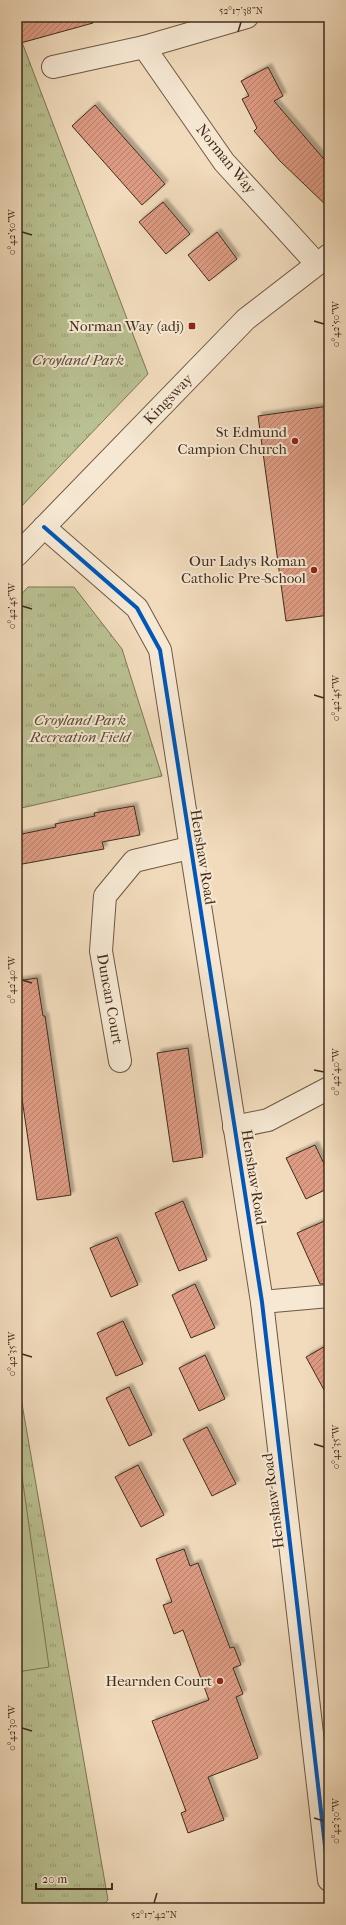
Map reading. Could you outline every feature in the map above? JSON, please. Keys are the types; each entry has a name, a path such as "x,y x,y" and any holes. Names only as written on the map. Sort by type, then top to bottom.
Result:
{"street":[{"path":"53,67 144,47 247,17"},
{"name":"Norman Way","path":"144,47 224,162 323,259"},
{"name":"Kingsway","path":"17,555 246,319 323,259"},
{"name":"Henshaw Road","path":"44,527 138,608 160,650 189,848 262,1302 329,1880"},
{"name":"Duncan Court","path":"120,1061 101,951 105,896 134,861 189,848"},
{"path":"234,1127 268,1120 329,1088"},
{"path":"262,1302 329,1296"}],"green space":[{"name":"Croyland Park","path":"17,29 148,374 17,511"},
{"name":"Croyland Park Recreation Field","path":"28,587 74,587 122,649 162,776 17,809 17,599"},
{"path":"17,1375 108,1900 100,1908 17,1908"},
{"path":"17,1441 49,1667 17,1672"}],"building":[{"path":"17,17 93,17 93,23 17,44"},
{"path":"268,67 283,96 274,101 329,165 329,208 280,161 254,131 257,128 242,99 249,96 241,81"},
{"path":"95,105 165,184 142,205 72,126"},
{"path":"163,202 190,234 166,254 139,222"},
{"path":"217,232 237,259 209,281 188,255"},
{"path":"329,406 329,615 286,621 258,416"},
{"path":"134,806 140,835 102,842 104,849 17,865 17,835 56,827 55,824 95,816 94,813"},
{"path":"37,978 43,1016 45,1016 71,1195 37,1200 17,1065 17,981"},
{"path":"188,1048 203,1157 173,1162 157,1053"},
{"path":"315,1145 329,1174 329,1188 306,1199 286,1158"},
{"path":"183,1201 207,1260 179,1271 155,1213"},
{"path":"329,1219 329,1284 320,1284 297,1233"},
{"path":"117,1237 138,1285 111,1297 90,1248"},
{"path":"195,1284 215,1328 191,1338 172,1295"},
{"path":"123,1321 143,1364 116,1376 97,1333"},
{"path":"329,1344 329,1399 306,1357"},
{"path":"205,1355 225,1399 199,1411 179,1368"},
{"path":"129,1387 152,1435 129,1446 106,1398"},
{"path":"207,1427 236,1484 212,1496 183,1439"},
{"path":"138,1465 164,1515 141,1527 115,1477"},
{"name":"Hearnden Court","path":"184,1549 190,1566 198,1563 230,1648 234,1647 241,1665 233,1668 243,1694 236,1697 258,1758 208,1777 224,1820 188,1833 181,1813 186,1811 152,1721 209,1700 183,1630 174,1634 163,1605 172,1602 156,1559"}],"cycle path":[{"path":"44,527 137,608 160,650 262,1302 329,1880"}],"place":[{"name":"Norman Way (adj)","path":"192,326"},
{"name":"St Edmund Campion Church","path":"295,441"},
{"name":"Our Ladys Roman Catholic Pre-School","path":"314,570"},
{"name":"Hearnden Court","path":"220,1681"}]}
